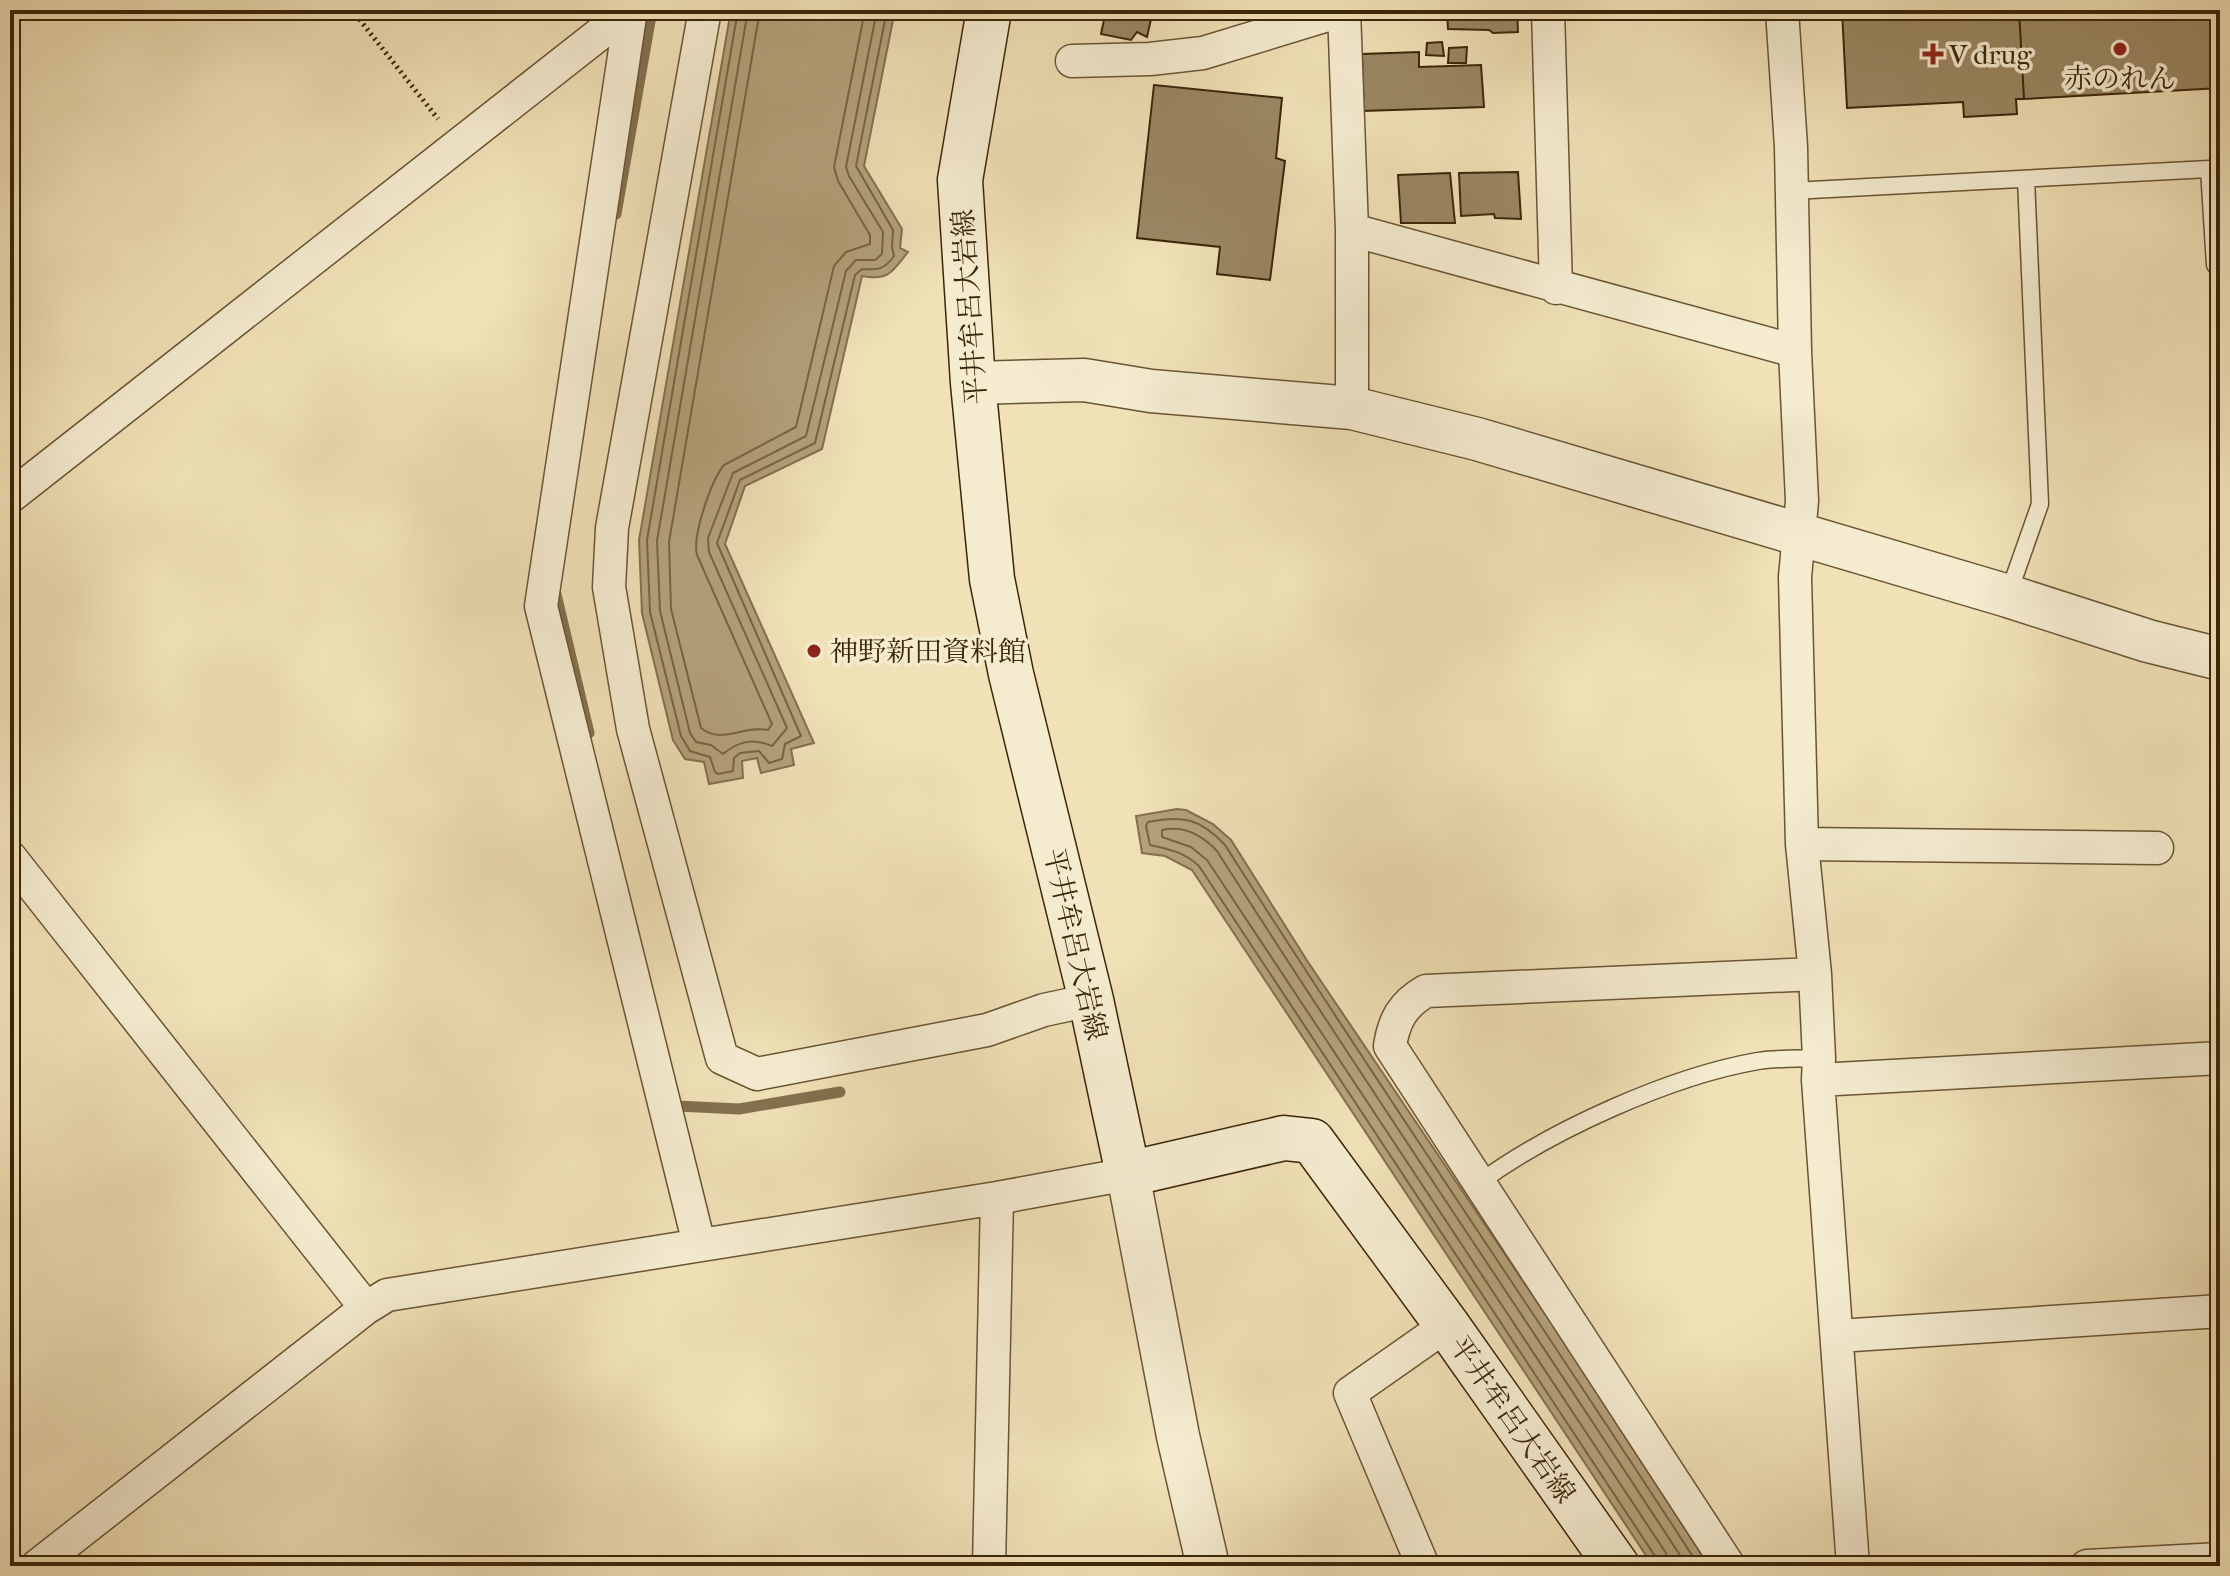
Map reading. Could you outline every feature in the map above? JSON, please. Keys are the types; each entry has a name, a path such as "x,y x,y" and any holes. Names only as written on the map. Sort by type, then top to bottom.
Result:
{"main road":[{"name":"平井牟呂大岩線","path":"989,10 960,180 973,383 992,579 1011,674 1091,1000 1128,1174 1284,1138 1312,1141 1617,1566"}],"street":[{"path":"10,497 456,144 631,10"},
{"path":"631,10 541,606 699,1244"},
{"path":"705,10 612,528 609,587 633,729 722,1058 757,1074 987,1030 1044,1010 1091,1000"},
{"path":"1072,61 1150,59 1203,53 1344,10 1352,230 1352,408"},
{"path":"1548,10 1556,288"},
{"path":"1782,10 1792,191 1802,501 1795,577 1802,844 1815,974 1853,1566"},
{"path":"1352,230 1795,351"},
{"path":"973,383 1084,380 1151,391 1352,408 1477,439 2008,596 2148,641 2220,659"},
{"path":"1802,844 2157,848"},
{"path":"10,857 366,1308"},
{"path":"1729,1566 1390,1046 1393,1026 1409,1000 1426,991 1815,974"},
{"path":"1819,1069 2220,1058"},
{"path":"37,1566 366,1308 387,1295 997,1198 1128,1174 1178,1436 1208,1566"},
{"path":"989,1566 997,1198"},
{"path":"1838,1336 2220,1311"},
{"path":"1423,1566 1350,1393 1447,1325"},
{"path":"2087,1566 2220,1559"}],"lane":[{"path":"1792,191 2209,169 2215,265 2220,265"},
{"path":"2008,596 2040,504 2026,179"},
{"path":"1479,1183 1510,1160 1570,1128 1715,1070 1762,1060 1819,1069"}],"path":[{"path":"352,10 456,144"}],"water":[{"path":"731,10 895,10 864,166 902,229 900,248 908,252 884,276 862,276 822,449 745,486 725,544 814,743 791,749 794,765 761,773 757,758 742,761 743,778 709,784 704,762 685,759 673,740 642,613 639,540"},
{"path":"1186,810 1213,824 1231,840 1308,962 1554,1327 1709,1566 1653,1566 1192,870 1165,856 1142,853 1136,816"}],"building":[{"path":"1106,10 1153,10 1147,37 1137,32 1131,40 1101,34"},
{"path":"1447,10 1517,10 1518,32 1448,29"},
{"name":"V drug","path":"1842,10 2019,10 2024,99 2016,99 2017,114 1964,117 1963,102 1847,108"},
{"name":"赤のれん","path":"2019,10 2220,10 2220,88 2024,99"},
{"path":"1442,42 1444,56 1426,55 1427,43"},
{"path":"1467,47 1466,63 1448,63 1449,48"},
{"path":"1419,52 1419,67 1481,65 1484,107 1363,111 1362,54"},
{"path":"1154,85 1282,98 1276,158 1285,161 1270,280 1217,274 1220,247 1137,238"},
{"path":"1518,172 1521,219 1495,218 1494,214 1461,216 1459,173"},
{"path":"1450,173 1455,223 1401,223 1398,175"}],"waterway":[{"path":"616,214 652,10"},
{"path":"555,590 589,733"},
{"path":"674,1096 677,1106 739,1109 840,1092"}],"place":[{"name":"赤のれん","path":"2120,49"},
{"name":"V drug","path":"1933,54"},
{"name":"神野新田資料館","path":"814,651"}]}
